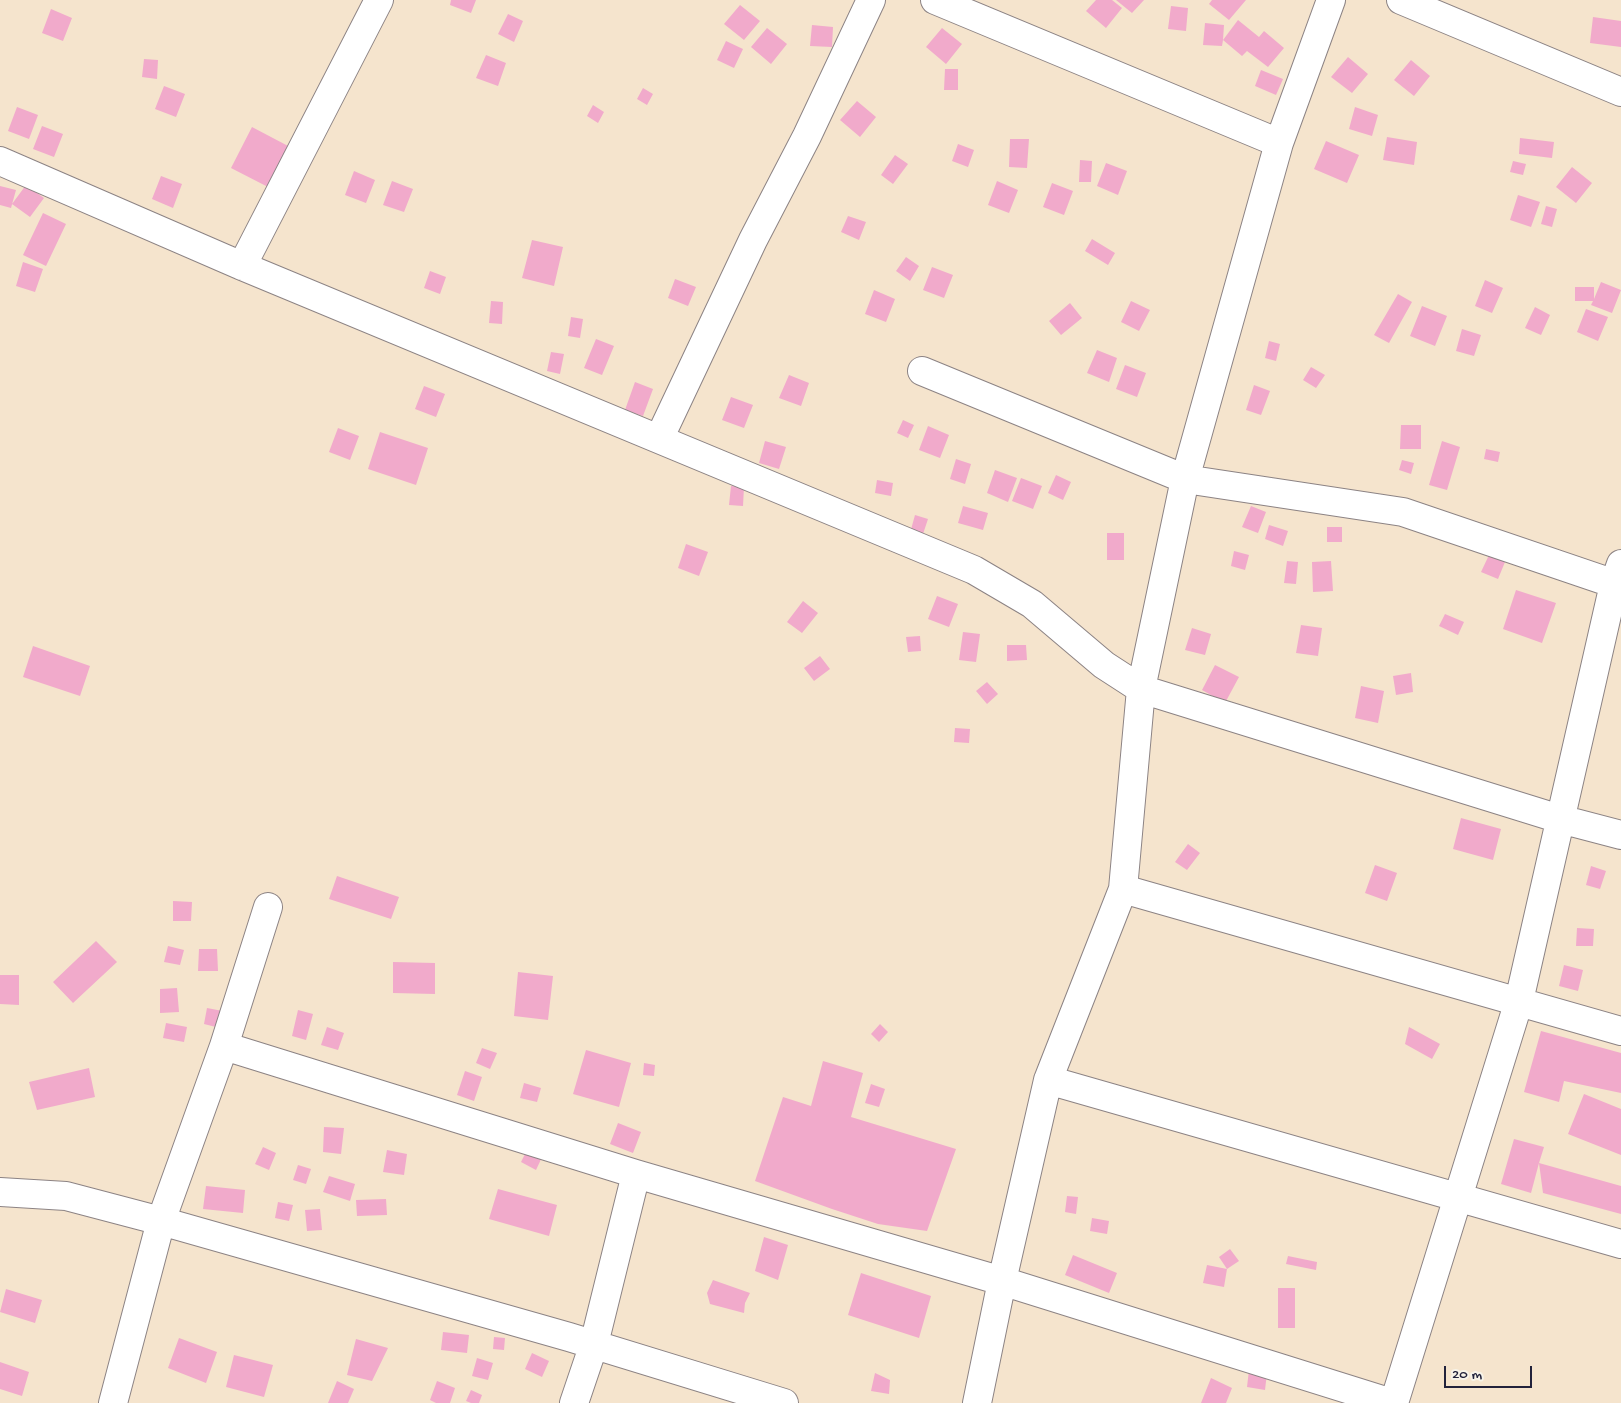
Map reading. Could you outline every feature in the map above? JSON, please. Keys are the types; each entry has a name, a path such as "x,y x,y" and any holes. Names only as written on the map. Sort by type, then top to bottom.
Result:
{"street":[{"path":"242,266 379,0"},
{"path":"659,439 753,240 807,136 871,0"},
{"path":"935,0 1279,143"},
{"path":"977,1403 1002,1281 1048,1080 1123,889 1141,690 1185,479 1279,143 1331,0"},
{"path":"1401,0 1621,92"},
{"path":"0,161 242,266 974,570 1032,604 1104,666 1141,690 1560,819 1621,835"},
{"path":"224,1046 636,1174 1002,1281 1393,1403 1519,1001 1560,819 1619,578 1403,512 1185,479 922,371"},
{"path":"1123,889 1621,1031"},
{"path":"113,1403 161,1221 224,1046 268,907"},
{"path":"1048,1080 1621,1244"},
{"path":"574,1403 594,1344 636,1174"},
{"path":"0,1192 66,1196 161,1221 594,1344 784,1403"}],"building":[{"path":"451,0 476,0 471,13 450,5"},
{"path":"1096,0 1112,0 1122,8 1106,28 1086,11"},
{"path":"1116,0 1144,0 1132,13"},
{"path":"1212,0 1246,0 1229,20 1209,4"},
{"path":"740,5 760,21 744,40 724,24"},
{"path":"1171,6 1188,8 1186,31 1168,29"},
{"path":"51,9 72,18 63,41 42,33"},
{"path":"508,14 523,21 514,42 498,34"},
{"path":"1593,17 1621,21 1621,47 1590,43"},
{"path":"1238,20 1259,37 1264,31 1284,48 1268,67 1247,51 1242,56 1223,40"},
{"path":"1205,23 1224,25 1222,46 1203,45"},
{"path":"812,25 833,27 832,47 810,46"},
{"path":"767,28 787,44 771,64 751,47"},
{"path":"942,28 962,44 946,64 926,47"},
{"path":"726,41 743,49 734,68 717,60"},
{"path":"486,55 506,63 498,86 476,78"},
{"path":"1348,57 1368,74 1352,93 1331,77"},
{"path":"144,59 158,60 157,79 142,77"},
{"path":"1411,60 1430,76 1414,96 1394,80"},
{"path":"945,69 958,69 958,90 944,90"},
{"path":"1261,70 1283,79 1276,95 1255,86"},
{"path":"164,86 185,94 176,117 155,109"},
{"path":"643,88 653,94 647,105 637,99"},
{"path":"857,101 876,117 860,137 840,120"},
{"path":"593,105 604,112 598,123 587,116"},
{"path":"17,107 38,115 29,139 8,131"},
{"path":"1355,107 1378,115 1372,136 1349,129"},
{"path":"42,126 63,134 54,157 33,149"},
{"path":"252,127 290,147 268,187 231,168"},
{"path":"1387,137 1417,142 1414,165 1383,160"},
{"path":"1520,138 1554,142 1552,158 1519,154"},
{"path":"1010,139 1029,139 1027,168 1009,167"},
{"path":"1326,141 1359,155 1347,183 1314,169"},
{"path":"958,144 974,150 968,167 952,161"},
{"path":"895,155 908,164 893,184 881,175"},
{"path":"1080,160 1092,161 1091,182 1079,182"},
{"path":"1513,161 1526,164 1523,175 1510,172"},
{"path":"1106,163 1127,171 1118,195 1097,186"},
{"path":"1572,167 1592,183 1576,203 1556,187"},
{"path":"354,171 375,180 366,203 345,195"},
{"path":"161,176 182,184 173,208 152,199"},
{"path":"392,181 413,189 404,212 383,205"},
{"path":"997,181 1018,190 1009,213 988,205"},
{"path":"1052,183 1073,191 1064,215 1043,207"},
{"path":"26,185 44,198 30,217 12,204"},
{"path":"0,186 16,190 11,208 0,205"},
{"path":"1518,195 1540,202 1531,227 1510,220"},
{"path":"1546,206 1557,209 1552,227 1541,224"},
{"path":"43,213 66,224 46,266 23,255"},
{"path":"848,216 866,222 859,240 841,232"},
{"path":"1092,239 1115,253 1108,265 1085,251"},
{"path":"532,240 563,247 554,286 522,278"},
{"path":"906,257 919,266 910,281 896,271"},
{"path":"23,262 43,269 35,292 16,286"},
{"path":"932,267 953,275 944,298 923,290"},
{"path":"430,271 446,277 440,294 424,288"},
{"path":"675,279 696,287 688,306 668,298"},
{"path":"1485,280 1503,288 1492,313 1475,306"},
{"path":"1601,282 1621,290 1612,313 1591,305 1593,301 1575,301 1575,287 1594,287 1594,299"},
{"path":"874,290 895,299 886,322 865,314"},
{"path":"1398,294 1412,302 1389,343 1374,335"},
{"path":"491,301 503,302 502,324 489,323"},
{"path":"1131,301 1150,310 1139,331 1121,322"},
{"path":"1070,303 1082,318 1061,335 1049,321"},
{"path":"1422,306 1447,316 1435,346 1410,336"},
{"path":"1535,307 1550,315 1541,335 1525,328"},
{"path":"1586,309 1608,317 1598,341 1577,332"},
{"path":"571,317 583,319 580,338 568,336"},
{"path":"1462,329 1481,335 1474,356 1456,351"},
{"path":"596,339 614,346 602,375 584,368"},
{"path":"1269,341 1280,344 1276,361 1265,358"},
{"path":"1097,350 1117,358 1109,382 1087,373"},
{"path":"551,352 564,354 560,374 547,371"},
{"path":"1125,365 1146,373 1137,397 1116,389"},
{"path":"1311,367 1325,375 1316,388 1303,380"},
{"path":"789,375 809,383 801,406 779,398"},
{"path":"635,382 653,389 643,416 625,410"},
{"path":"1254,385 1270,391 1261,415 1246,410"},
{"path":"424,386 445,394 436,417 415,409"},
{"path":"731,397 753,405 744,428 722,420"},
{"path":"903,420 914,425 908,438 897,433"},
{"path":"1401,425 1421,425 1421,449 1400,449"},
{"path":"928,426 949,435 940,458 919,450"},
{"path":"338,428 359,436 350,460 329,452"},
{"path":"380,432 428,448 416,485 368,469"},
{"path":"765,441 786,447 779,469 759,463"},
{"path":"1442,441 1460,447 1447,490 1429,485"},
{"path":"1486,449 1500,452 1498,462 1484,459"},
{"path":"956,459 971,464 965,484 950,479"},
{"path":"1402,460 1414,463 1411,474 1399,470"},
{"path":"995,470 1017,478 1008,502 987,493"},
{"path":"1056,475 1071,482 1063,500 1048,493"},
{"path":"1021,478 1042,486 1033,509 1012,501"},
{"path":"877,480 893,483 891,496 875,493"},
{"path":"731,486 744,487 743,506 729,505"},
{"path":"963,506 988,513 983,530 958,523"},
{"path":"1251,506 1266,512 1258,533 1242,527"},
{"path":"915,515 928,519 922,537 910,533"},
{"path":"1269,525 1288,531 1283,546 1265,539"},
{"path":"1327,527 1342,527 1342,542 1327,542"},
{"path":"1107,533 1124,533 1124,560 1107,560"},
{"path":"686,544 708,552 699,576 678,568"},
{"path":"1234,551 1249,555 1245,570 1231,566"},
{"path":"1489,555 1505,562 1498,579 1481,572"},
{"path":"1287,561 1298,562 1296,584 1284,583"},
{"path":"1331,561 1333,591 1313,592 1312,562"},
{"path":"1516,590 1556,603 1542,643 1503,629"},
{"path":"937,596 958,604 949,627 928,619"},
{"path":"803,601 818,613 802,633 787,622"},
{"path":"1445,614 1464,622 1458,635 1439,626"},
{"path":"1301,625 1322,628 1318,656 1296,653"},
{"path":"1192,628 1211,634 1205,655 1185,650"},
{"path":"963,632 980,634 976,662 959,660"},
{"path":"920,636 921,651 908,652 906,637"},
{"path":"1007,645 1026,645 1027,660 1007,661"},
{"path":"33,646 90,666 80,696 23,677"},
{"path":"820,656 830,669 814,681 804,668"},
{"path":"1215,665 1239,677 1225,703 1202,690"},
{"path":"1411,673 1413,692 1396,695 1393,676"},
{"path":"987,682 998,694 987,704 976,691"},
{"path":"1361,686 1384,691 1378,723 1355,718"},
{"path":"955,728 970,729 969,743 954,742"},
{"path":"1461,818 1501,829 1493,860 1453,849"},
{"path":"1188,844 1200,853 1187,870 1175,862"},
{"path":"1375,865 1397,873 1387,901 1365,893"},
{"path":"1591,866 1606,871 1600,889 1586,885"},
{"path":"337,876 399,897 391,919 329,899"},
{"path":"173,901 192,902 191,921 173,921"},
{"path":"1577,928 1594,929 1593,946 1576,946"},
{"path":"96,941 117,962 73,1003 53,982"},
{"path":"168,946 184,950 180,965 164,962"},
{"path":"199,949 217,949 218,971 198,971"},
{"path":"393,962 435,963 435,994 393,993"},
{"path":"1564,965 1583,970 1578,991 1559,986"},
{"path":"518,972 553,976 548,1020 514,1016"},
{"path":"0,975 19,975 19,1005 0,1004"},
{"path":"177,988 179,1012 160,1013 160,989"},
{"path":"207,1008 228,1012 224,1029 204,1024"},
{"path":"298,1010 313,1014 306,1040 292,1036"},
{"path":"166,1023 187,1027 184,1042 163,1038"},
{"path":"880,1024 888,1032 879,1042 871,1034"},
{"path":"327,1027 344,1033 338,1050 321,1045"},
{"path":"1409,1027 1440,1044 1432,1059 1405,1044"},
{"path":"1541,1031 1621,1053 1621,1093 1564,1081 1559,1102 1524,1092"},
{"path":"482,1048 497,1053 490,1069 476,1063"},
{"path":"586,1050 631,1063 619,1107 573,1094"},
{"path":"823,1061 863,1073 851,1117 956,1149 927,1231 878,1224 755,1181 783,1097 811,1106"},
{"path":"644,1063 655,1065 654,1076 643,1075"},
{"path":"89,1068 95,1097 37,1110 29,1082"},
{"path":"465,1071 482,1077 474,1101 457,1095"},
{"path":"524,1083 541,1088 537,1102 520,1098"},
{"path":"871,1084 885,1089 879,1107 865,1103"},
{"path":"1584,1094 1621,1109 1621,1155 1568,1134"},
{"path":"618,1123 641,1132 633,1153 610,1144"},
{"path":"324,1127 344,1128 341,1154 323,1152"},
{"path":"1514,1139 1544,1147 1531,1193 1501,1184"},
{"path":"529,1146 544,1153 536,1170 521,1162"},
{"path":"263,1147 276,1153 269,1170 255,1164"},
{"path":"387,1150 407,1154 404,1175 383,1172"},
{"path":"1539,1163 1621,1186 1621,1214 1543,1193"},
{"path":"298,1165 311,1169 306,1184 293,1180"},
{"path":"329,1176 355,1184 350,1201 323,1192"},
{"path":"206,1186 245,1190 243,1213 203,1209"},
{"path":"498,1189 557,1205 549,1236 489,1219"},
{"path":"1067,1196 1078,1197 1076,1214 1065,1212"},
{"path":"386,1199 387,1215 357,1216 356,1200"},
{"path":"278,1202 293,1205 289,1221 275,1218"},
{"path":"320,1209 322,1230 307,1231 305,1210"},
{"path":"1092,1218 1109,1221 1107,1234 1090,1231"},
{"path":"764,1237 788,1245 778,1280 755,1271"},
{"path":"1230,1249 1239,1261 1227,1269 1219,1257"},
{"path":"1073,1255 1117,1273 1109,1293 1065,1275"},
{"path":"1288,1256 1317,1262 1316,1270 1286,1264"},
{"path":"1207,1265 1227,1269 1224,1287 1203,1283"},
{"path":"861,1273 931,1296 919,1338 848,1315"},
{"path":"713,1280 750,1293 745,1303 744,1313 710,1304 707,1293"},
{"path":"1278,1288 1295,1288 1295,1328 1278,1328"},
{"path":"6,1289 42,1300 35,1323 0,1312"},
{"path":"443,1332 469,1335 467,1353 441,1350"},
{"path":"494,1337 505,1338 504,1350 493,1349"},
{"path":"179,1338 217,1352 206,1383 168,1368"},
{"path":"356,1339 388,1348 372,1381 347,1375"},
{"path":"532,1353 549,1361 542,1377 525,1369"},
{"path":"234,1355 273,1365 264,1397 226,1387"},
{"path":"477,1358 493,1363 488,1380 472,1376"},
{"path":"0,1362 29,1372 22,1396 0,1389"},
{"path":"1249,1370 1267,1373 1265,1390 1247,1387"},
{"path":"875,1373 890,1380 889,1394 871,1391"},
{"path":"1211,1378 1232,1388 1226,1403 1201,1403"},
{"path":"337,1381 354,1389 348,1403 328,1403"},
{"path":"437,1381 455,1388 450,1403 436,1403 430,1400"},
{"path":"471,1390 482,1395 479,1403 466,1401"}]}
